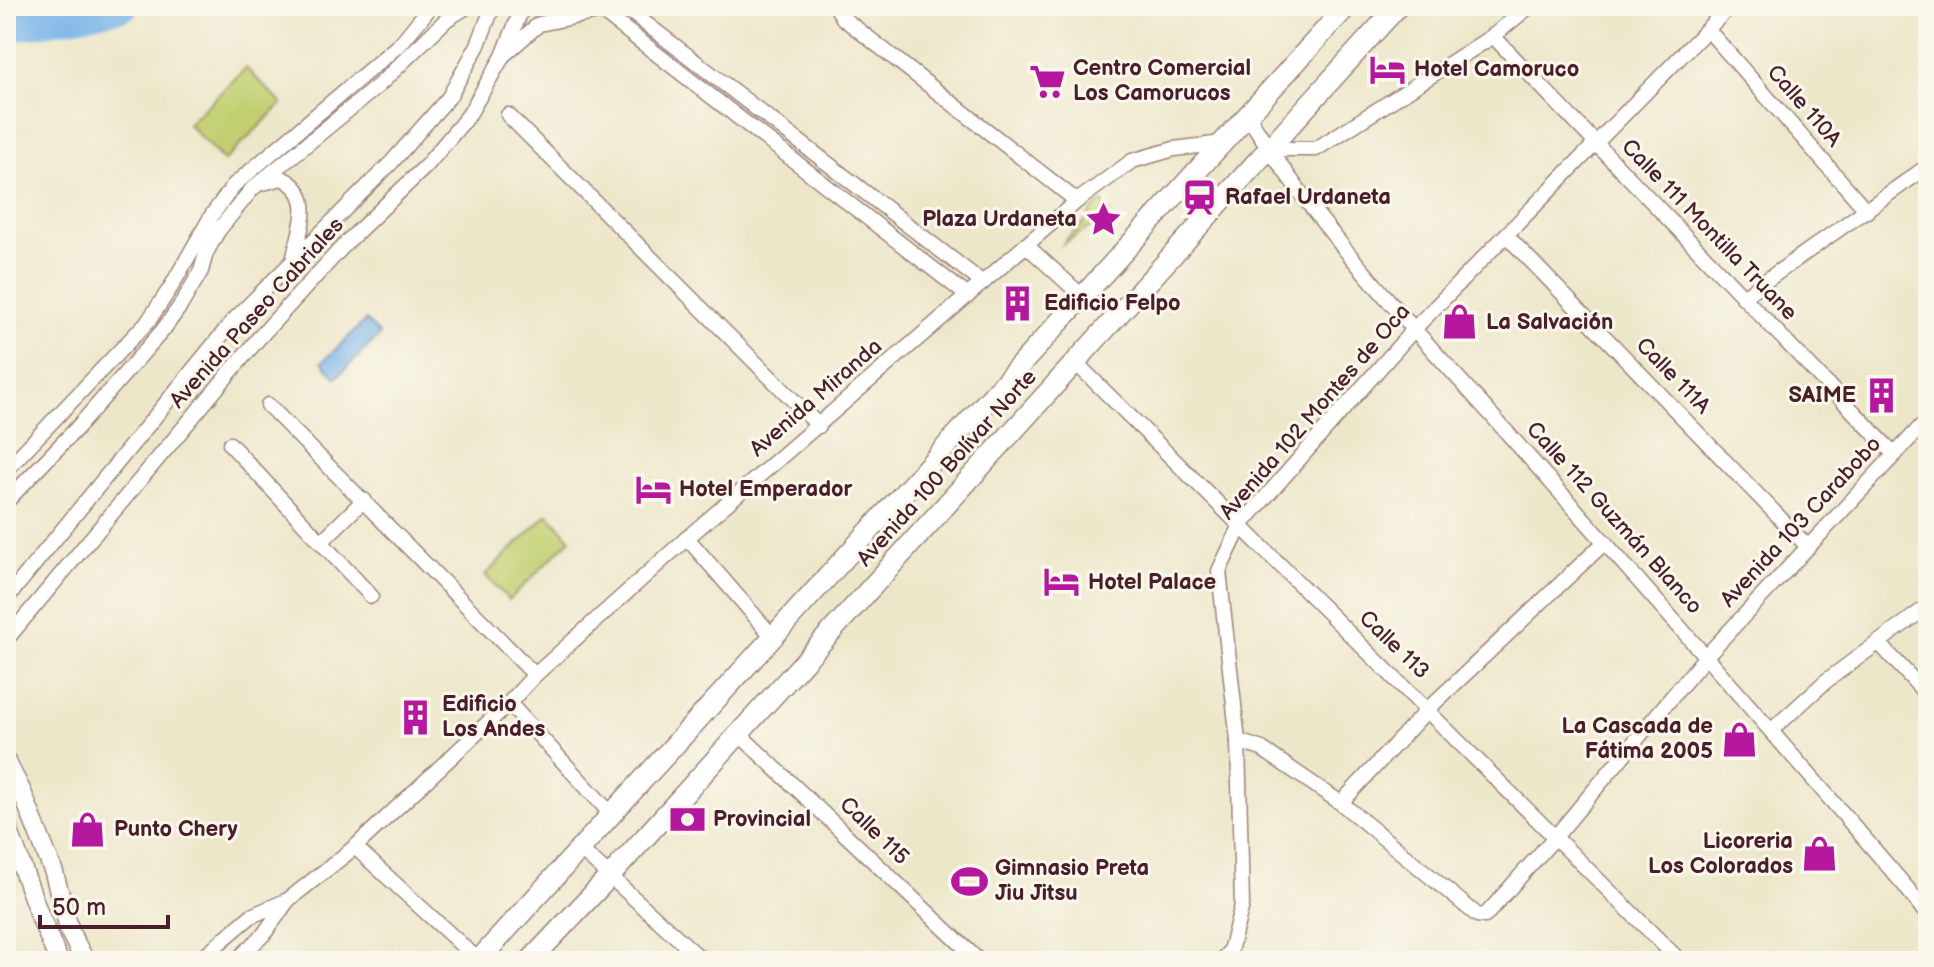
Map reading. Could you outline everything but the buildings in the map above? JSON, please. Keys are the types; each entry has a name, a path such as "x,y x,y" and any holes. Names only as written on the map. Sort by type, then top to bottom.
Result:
{"main road":[{"name":"Avenida 100 Bolívar Norte","path":"581,850 1347,6"},
{"name":"Avenida 100 Bolívar Norte","path":"530,961 1398,6"},
{"path":"478,961 581,850"}],"street":[{"path":"6,470 149,320 212,215 234,185 401,43 431,6"},
{"path":"6,502 77,428 163,330 201,271 206,253 218,231 252,189 379,85 447,19 468,6"},
{"name":"Avenida Paseo Cabriales","path":"6,599 233,321 391,163 449,97 478,45 493,6"},
{"name":"Avenida Paseo Cabriales","path":"6,640 258,339 347,242 426,166 468,116 503,56 523,6"},
{"path":"623,6 983,283"},
{"path":"827,6 840,12 1077,201"},
{"path":"1268,149 1316,149 1493,36 1530,6"},
{"name":"Avenida 102 Montes de Oca","path":"1221,961 1230,951 1242,905 1238,741 1219,571 1241,525 1415,328 1730,6"},
{"path":"503,56 539,24 599,9 968,296"},
{"name":"Calle 110A","path":"1708,30 1867,211"},
{"name":"Calle 111 Montilla Truane","path":"1493,36 1894,454"},
{"name":"Calle 112 Guzmán Blanco","path":"1247,114 1268,149 1307,201 1415,328 1707,655 1928,916"},
{"path":"508,115 819,426"},
{"name":"Avenida Miranda","path":"198,961 251,916 288,900 355,847 535,675 687,538 1077,201 1132,161 1174,149 1223,143"},
{"path":"1743,297 1928,166"},
{"path":"252,189 282,178 294,184 302,195 304,212 293,259"},
{"name":"Calle 111A","path":"1506,235 1808,547"},
{"path":"1026,245 1083,297"},
{"name":"Calle 113","path":"1075,362 1680,961"},
{"path":"268,405 535,675"},
{"name":"Avenida 103 Carabobo","path":"1341,803 1477,915 1485,916 1707,655 1928,419"},
{"path":"230,444 371,596"},
{"path":"321,542 364,500"},
{"path":"687,538 773,637"},
{"path":"1238,741 1262,749 1341,803 1428,709 1605,542"},
{"path":"1772,730 1826,681 1928,606"},
{"path":"1878,642 1928,696"},
{"path":"509,703 612,815"},
{"name":"Calle 115","path":"738,733 979,961"},
{"path":"6,761 48,859 70,932 85,961"},
{"path":"6,823 59,961"},
{"path":"355,847 478,961"},
{"path":"581,850 703,961"},
{"name":"Avenida Miranda","path":"236,961 264,934 288,900"}],"green space":[{"path":"6,6 126,6 6,26"},
{"path":"246,68 282,104 224,161 188,124"},
{"path":"1102,202 1111,214 1063,244 1068,237"},
{"path":"548,514 571,539 509,600 485,575"}],"water":[{"path":"366,320 380,335 336,378 322,362"}],"waterway":[{"path":"6,28 123,6"}],"place":[{"name":"Hotel Camoruco","path":"1388,69"},
{"name":"Centro Comercial Los Camorucos","path":"1047,81"},
{"name":"Rafael Urdaneta","path":"1199,197"},
{"name":"Plaza Urdaneta","path":"1103,219"},
{"name":"Edificio Felpo","path":"1018,303"},
{"name":"La Salvación","path":"1460,322"},
{"name":"SAIME","path":"1882,395"},
{"name":"Hotel Emperador","path":"653,489"},
{"name":"Hotel Palace","path":"1062,582"},
{"name":"Edificio Los Andes","path":"416,717"},
{"name":"La Cascada de Fátima 2005","path":"1739,739"},
{"name":"Provincial","path":"687,819"},
{"name":"Punto Chery","path":"88,829"},
{"name":"Licoreria Los Colorados","path":"1819,854"},
{"name":"Gimnasio Preta Jiu Jitsu","path":"969,881"}]}
